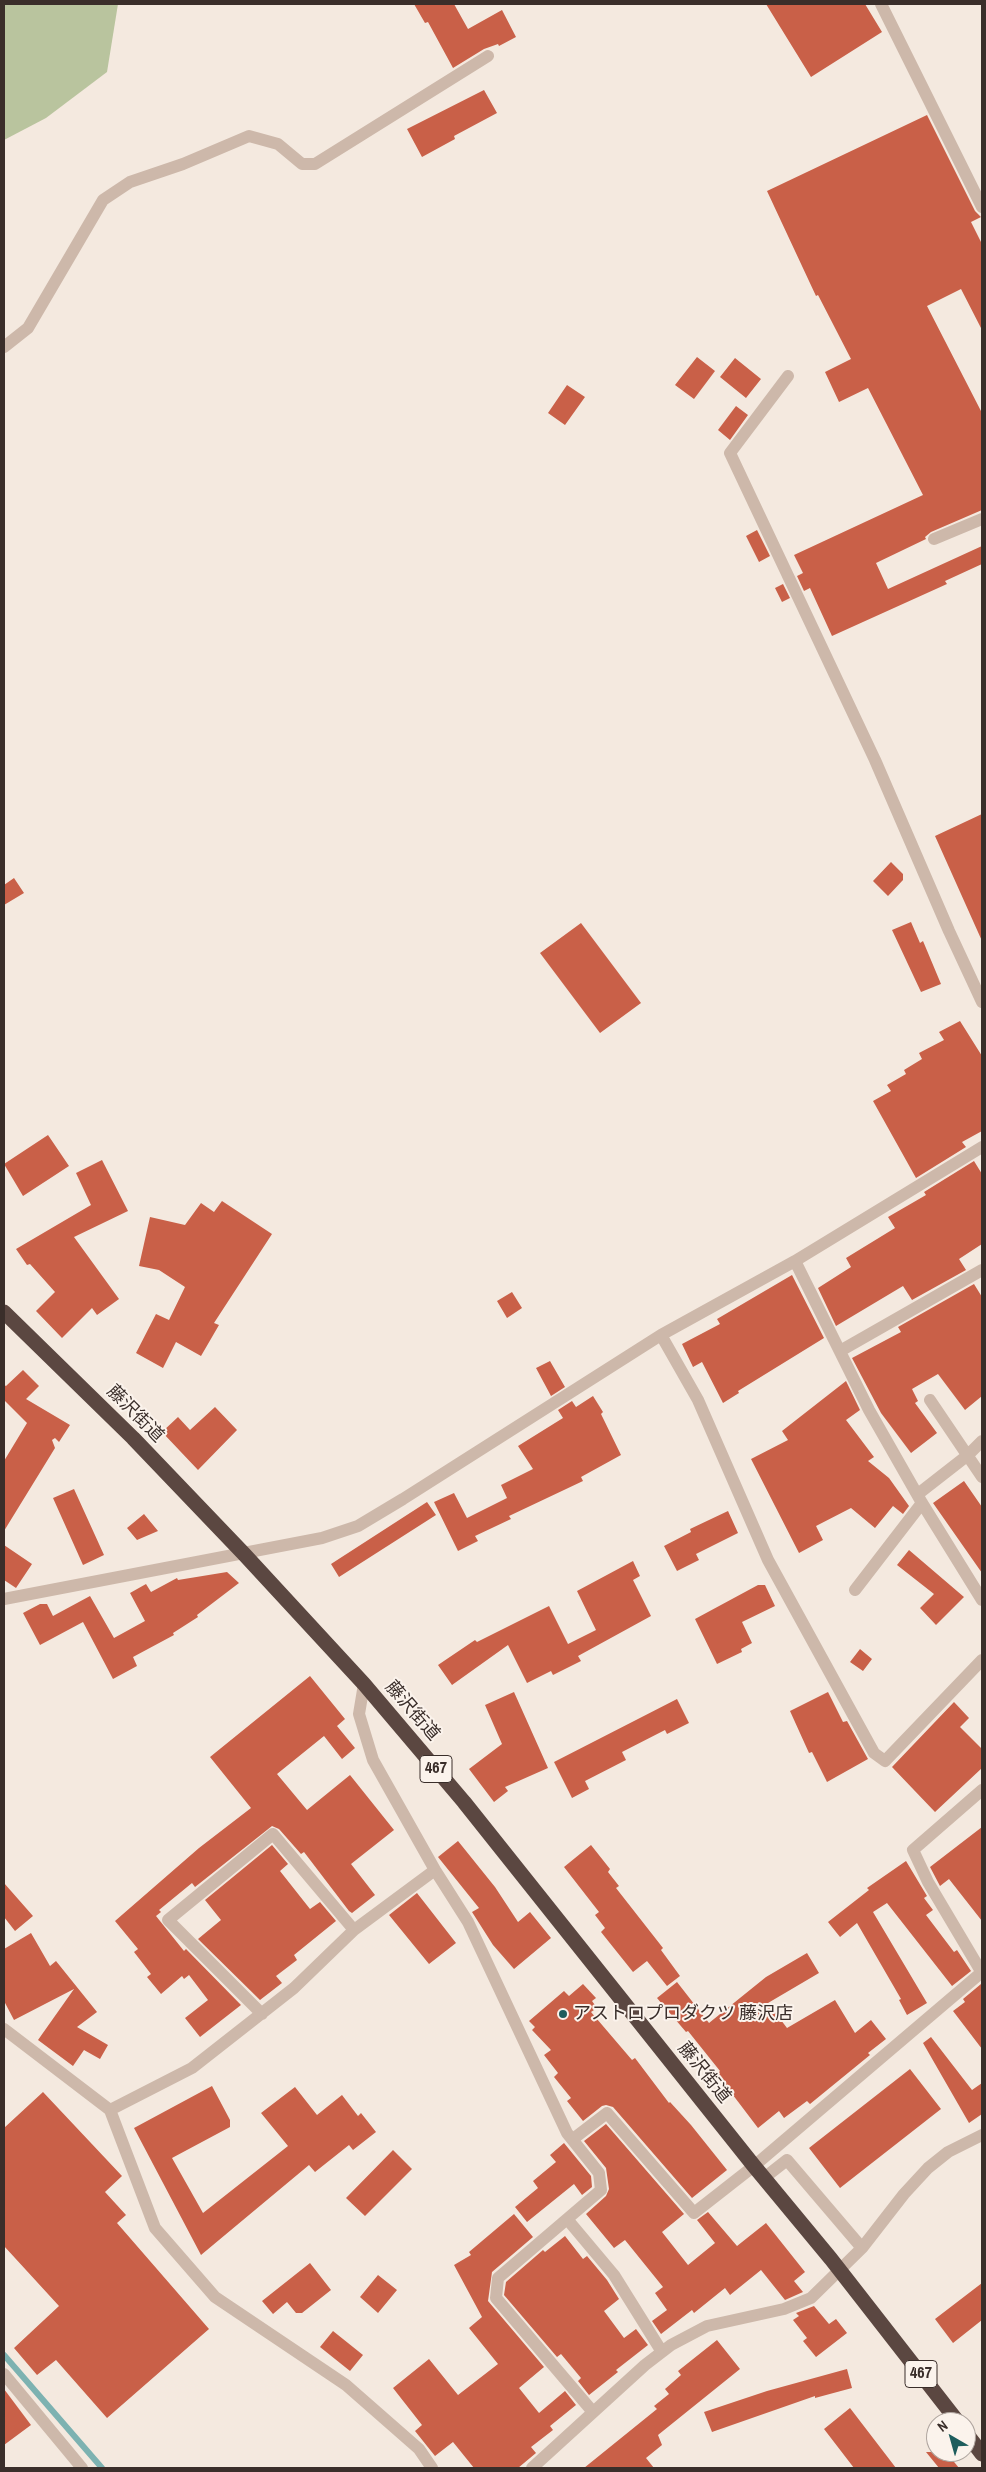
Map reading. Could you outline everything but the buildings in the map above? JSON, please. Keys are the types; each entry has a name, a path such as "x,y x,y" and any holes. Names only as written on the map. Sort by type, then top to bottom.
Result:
{"highway":[{"name":"藤沢街道","path":"4,1312 133,1438 244,1554 364,1684 464,1802 754,2166 831,2259 950,2412"}],"street":[{"path":"881,4 982,207"},
{"path":"4,347 28,328 103,200 130,182 183,164 250,136 278,144 302,164 315,164 488,56"},
{"path":"788,376 730,453 871,751 982,1002"},
{"path":"934,539 982,519"},
{"path":"4,1599 322,1538 358,1526 403,1500 661,1335 795,1261 982,1147"},
{"path":"795,1261 869,1410 982,1600"},
{"path":"840,1350 982,1270"},
{"path":"661,1335 698,1400 768,1560 874,1753 885,1761 982,1660"},
{"path":"930,1400 982,1478"},
{"path":"855,1590 920,1498 982,1441"},
{"path":"364,1684 359,1714 373,1760 435,1870 468,1922 567,2133 599,2173 601,2190 498,2278 496,2298 593,2412"},
{"path":"572,2140 607,2113 694,2213 754,2166 982,1973 928,1882 913,1850 982,1790"},
{"path":"262,2014 168,1920 273,1834 354,1930"},
{"path":"110,2110 192,2068 294,1988 354,1930 435,1870"},
{"path":"4,2029 110,2110 155,2228 215,2297 346,2385 418,2449 432,2468"},
{"path":"532,2468 644,2365 662,2352 707,2326 784,2310 811,2298 862,2248 904,2194 928,2168 948,2152 982,2135"},
{"path":"764,2178 787,2160 862,2248"},
{"path":"567,2219 614,2275 662,2352"},
{"path":"4,2374 82,2468"}],"green space":[{"path":"4,4 118,4 107,72 46,118 4,140"}],"waterway":[{"path":"4,2355 102,2468"}],"place":[{"name":"アストロプロダクツ 藤沢店","path":"563,2014"}]}
